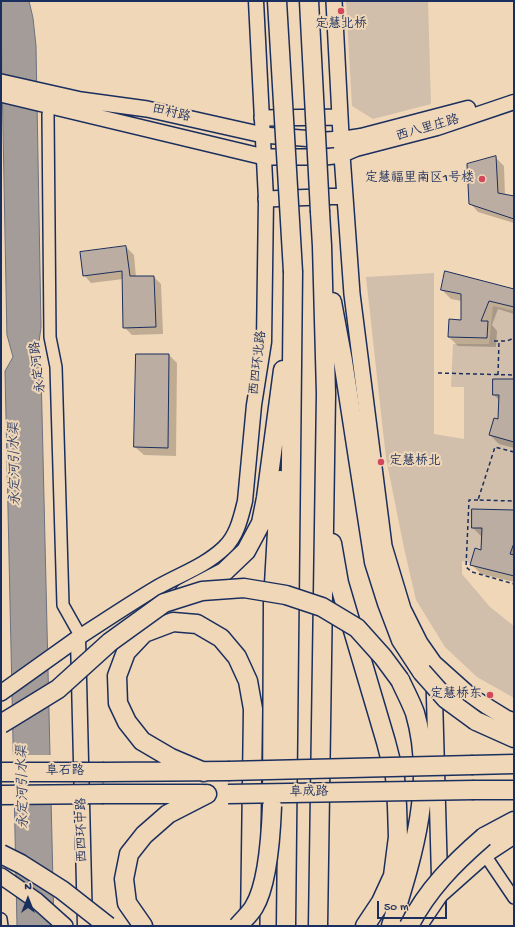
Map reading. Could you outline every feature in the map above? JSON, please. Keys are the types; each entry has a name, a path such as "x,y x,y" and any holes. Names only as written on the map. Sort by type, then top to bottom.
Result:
{"highway":[{"path":"277,1 293,272 286,926"},
{"path":"309,1 322,246 326,394 318,926"},
{"path":"322,246 343,361 374,562 401,640 428,667 446,700 476,721 514,738"},
{"path":"1,724 58,689 110,642 164,603 224,572 246,551 261,523 266,498 292,297"},
{"path":"238,926 254,908 262,887 271,834 273,593 280,483 292,414"},
{"path":"325,500 339,583 395,777 398,837 393,876 381,902 365,926"},
{"path":"164,603 202,591 244,588 286,595 322,607 357,628 383,657 400,680 414,713 421,742 423,792 417,838 391,926"},
{"path":"204,772 171,758 142,741 127,722 118,703 117,676 126,652 144,633 173,622 197,624 221,638 237,657 248,681 253,709 250,926"},
{"name":"阜成路","path":"104,772 204,772 514,764"},
{"name":"阜石路","path":"1,772 104,772"},
{"name":"阜成路","path":"104,794 228,794 514,790"},
{"name":"阜石路","path":"1,795 104,794"},
{"path":"143,926 127,903 124,879 129,854 144,835 168,814 207,794"},
{"path":"409,926 432,890 456,861 484,837 514,821"},
{"path":"1,854 21,864 62,890 108,926"}],"main road":[{"path":"334,1 341,139 352,294 384,546 403,609 420,643 428,667 440,895"},
{"name":"田村路","path":"1,82 44,103 81,100 147,109 263,135 326,140 341,139"},
{"name":"田村路","path":"1,94 44,103 264,157 325,157 342,155"},
{"path":"262,118 340,117"},
{"path":"266,199 345,196"},
{"path":"2,692 79,638"},
{"path":"428,667 506,718 514,721"},
{"path":"419,926 440,895 485,855 514,836"},
{"path":"4,878 37,901 65,926"}],"street":[{"name":"西四环北路","path":"79,638 159,587 195,570 225,547 236,532 242,516 254,405 264,342 266,199 256,1"},
{"name":"西八里庄路","path":"341,139 361,136 440,116 514,94"},
{"name":"西八里庄路","path":"342,155 356,149 437,128 514,102"},
{"name":"永定河路","path":"44,103 50,337 56,367 63,604 79,638"},
{"name":"西四环中路","path":"79,638 85,926"},
{"path":"485,855 514,898"},
{"path":"1,919 2,926"}],"path":[{"path":"494,341 507,341 514,338"},
{"path":"498,375 499,341"},
{"path":"438,373 514,375"},
{"path":"478,500 494,447 514,452"},
{"path":"514,501 469,500 466,567 472,572 514,584"}],"shaded area":[{"path":"346,1 428,1 431,104 373,119 352,106"},
{"path":"434,273 434,434 464,439 464,387 451,387 453,344 489,344 493,306 514,311 514,573 462,561 462,574 490,607 514,626 514,698 477,677 445,647 416,600 386,458 366,277"}],"water":[{"name":"永定河引水渠","path":"1,1 29,1 33,18 36,46 41,327 37,357 41,371 54,926 17,926 5,371 13,357 7,335"}],"pier":[{"path":"12,755 52,755 54,802 13,803"}],"building":[{"name":"定慧福里南区1号楼","path":"496,156 498,193 514,196 514,219 469,204 467,164"},
{"path":"126,246 130,276 154,276 156,327 123,328 122,271 83,276 80,252"},
{"path":"445,271 514,289 514,307 489,301 481,321 488,321 487,338 448,337 449,319 461,320 461,294 441,290"},
{"path":"136,354 169,354 168,448 134,447"},
{"path":"493,379 514,379 514,442 489,435 494,418 498,419 499,395 493,395"},
{"path":"472,509 514,510 514,543 510,554 514,555 514,576 470,565 475,548 481,550 482,528 472,528"}],"place":[{"name":"定慧北桥","path":"341,11"},
{"name":"定慧福里南区1号楼","path":"482,179"},
{"name":"定慧桥北","path":"381,462"},
{"name":"定慧桥东","path":"490,695"}]}
